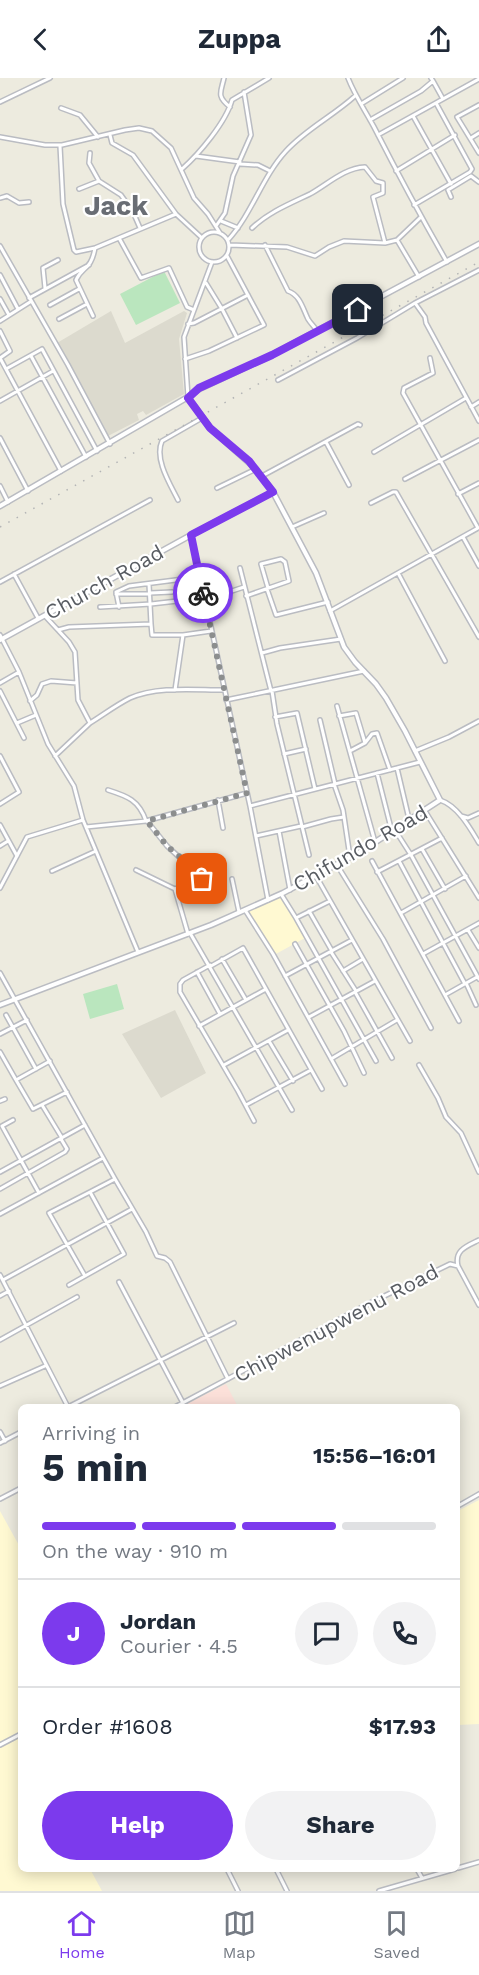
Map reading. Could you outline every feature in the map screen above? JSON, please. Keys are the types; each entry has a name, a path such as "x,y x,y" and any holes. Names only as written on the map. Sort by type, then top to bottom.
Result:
{"street":[{"path":"0,102 50,78"},
{"path":"224,78 220,95 230,107"},
{"path":"252,78 255,86"},
{"path":"182,169 196,156 230,107 232,100 269,78"},
{"path":"348,78 355,96 447,262"},
{"path":"361,104 403,78"},
{"path":"378,135 479,79"},
{"path":"370,120 421,91 432,80 443,99"},
{"path":"216,226 225,213 233,176 251,131 244,92"},
{"path":"228,240 238,228 270,171 295,142 340,110 355,96"},
{"path":"414,205 472,169 436,103"},
{"path":"479,105 457,117 479,153"},
{"path":"61,108 80,115 98,137"},
{"path":"413,116 451,184"},
{"path":"0,137 45,145 60,145 139,128 152,131 171,148 194,198 220,233 228,240 230,245 227,256 219,262 212,262 204,258 199,245 202,238 209,233 220,233"},
{"path":"471,138 479,133"},
{"path":"110,135 112,143 136,159 176,213 202,238"},
{"path":"396,171 455,135"},
{"path":"60,145 63,204 74,250 80,253 95,248 176,213"},
{"path":"90,153 89,162 99,181 122,195 140,228"},
{"path":"196,156 258,165 270,171"},
{"path":"252,228 271,212 312,193 333,179 356,168 365,167 376,182 383,183 382,193 373,197 386,243"},
{"path":"451,197 448,190 461,181 471,176 479,182"},
{"path":"79,189 99,181"},
{"path":"0,198 7,196 19,203 29,202"},
{"path":"230,245 287,247 315,256 328,247 344,241 386,243 398,240 421,217"},
{"path":"221,220 238,228"},
{"path":"119,237 141,278 169,268 187,307 194,310"},
{"path":"398,240 419,277"},
{"path":"0,506 188,398 199,388 272,355 479,244"},
{"path":"265,245 288,291 298,299 310,323 317,331"},
{"path":"0,246 110,444"},
{"path":"93,316 77,277 90,264 95,248"},
{"path":"185,359 203,354 264,325 227,256"},
{"path":"45,288 43,268 58,260"},
{"path":"188,398 184,337 212,262"},
{"path":"0,321 45,288 90,264"},
{"path":"278,380 479,270"},
{"path":"0,276 18,309"},
{"path":"206,283 237,338"},
{"path":"0,287 5,285"},
{"path":"50,305 80,289"},
{"path":"188,324 248,295"},
{"path":"0,299 9,315"},
{"path":"415,303 425,317 426,323 479,421"},
{"path":"59,319 87,304"},
{"path":"0,331 10,351 0,358 61,471"},
{"path":"0,369 42,350 97,451"},
{"path":"30,356 86,457"},
{"path":"330,611 478,528 402,391 433,373 430,358"},
{"path":"0,401 53,371"},
{"name":"Chifundo Road","path":"0,1005 189,933 290,890 375,843 440,800 386,698 354,662 341,639 316,573 273,492 256,469 210,428 188,398"},
{"path":"374,452 466,398"},
{"path":"471,407 479,402"},
{"path":"178,500 164,470 160,445 162,441 202,418"},
{"path":"262,476 358,424 360,425"},
{"path":"0,438 28,491"},
{"path":"405,479 479,440"},
{"path":"326,442 349,484"},
{"path":"217,488 256,469"},
{"path":"458,494 479,483"},
{"path":"0,486 8,502"},
{"name":"Church Road","path":"1,638 273,492"},
{"path":"371,503 396,492 479,638"},
{"path":"0,582 150,500"},
{"path":"291,527 324,513"},
{"path":"191,535 268,900"},
{"path":"463,537 479,566"},
{"path":"246,596 268,589 290,580 285,562 281,558 261,564 268,589 276,615 328,602"},
{"path":"240,568 309,855"},
{"path":"398,573 446,661"},
{"path":"14,574 38,618"},
{"path":"116,594 117,591 129,586 200,577"},
{"path":"149,584 152,635 183,635 211,631"},
{"path":"204,597 244,587"},
{"path":"116,594 172,592"},
{"path":"116,594 119,607"},
{"path":"100,607 186,600"},
{"path":"44,615 75,652 78,700 90,723"},
{"path":"58,630 69,627 151,624"},
{"path":"175,690 183,635"},
{"path":"1,638 19,672 55,756 74,786 83,820 138,952"},
{"path":"262,653 341,639"},
{"path":"226,700 364,671"},
{"path":"0,683 19,672"},
{"path":"30,701 38,695 42,684 51,681 77,683"},
{"path":"55,756 90,723 137,696 175,690 223,690"},
{"path":"0,691 24,738"},
{"path":"337,706 375,843"},
{"path":"275,717 297,713 315,789"},
{"path":"339,716 356,713 365,743"},
{"path":"17,723 36,715"},
{"path":"320,720 344,817 350,857"},
{"path":"415,751 479,721"},
{"path":"349,751 365,743 372,734 378,733 390,770"},
{"path":"284,754 306,749"},
{"path":"0,756 19,792 0,804"},
{"path":"250,806 420,762"},
{"path":"397,768 409,821"},
{"path":"377,773 393,831 411,855 479,978 445,995"},
{"path":"108,790 127,795 134,800 143,812 146,821 167,846 202,878 175,889"},
{"path":"86,827 146,821 247,793"},
{"path":"218,800 223,828"},
{"path":"440,800 461,816 479,843"},
{"path":"425,811 479,898"},
{"path":"461,816 468,818 479,813"},
{"path":"256,836 344,817"},
{"path":"0,888 27,837 83,820"},
{"path":"0,825 17,856"},
{"path":"279,831 290,890"},
{"path":"377,872 443,838"},
{"path":"0,846 8,841"},
{"path":"422,849 445,889"},
{"path":"52,871 96,851"},
{"path":"372,861 459,1021"},
{"path":"399,861 476,1005"},
{"path":"337,865 383,939 431,1028"},
{"path":"136,870 175,889 189,933 210,965 292,1110"},
{"path":"316,876 410,1041"},
{"path":"400,913 466,876"},
{"path":"232,879 239,913"},
{"path":"281,894 376,1061"},
{"path":"296,918 330,901"},
{"path":"245,910 309,1017 345,1084"},
{"path":"309,911 392,1059"},
{"path":"423,954 479,923"},
{"path":"468,930 479,948"},
{"path":"285,976 352,940"},
{"path":"295,944 364,1073"},
{"path":"254,1121 179,988 183,980 243,948 322,1089"},
{"path":"222,959 246,1000"},
{"path":"343,971 363,959"},
{"path":"196,972 220,1014"},
{"path":"0,973 147,1232 157,1256 170,1262 228,1379"},
{"path":"309,1017 375,981"},
{"path":"199,1026 266,989"},
{"path":"6,1015 36,1069"},
{"path":"0,1034 27,1020"},
{"path":"332,1059 397,1020"},
{"path":"223,1065 288,1030"},
{"path":"268,1041 293,1081"},
{"path":"0,1052 32,1108 66,1092"},
{"path":"16,1080 50,1061"},
{"path":"419,1065 438,1098 443,1113 461,1133 479,1172"},
{"path":"246,1105 311,1070"},
{"path":"0,1101 5,1098"},
{"path":"0,1189 67,1149 42,1105"},
{"path":"13,1120 1,1127 39,1193"},
{"path":"0,1172 85,1125"},
{"path":"0,1214 103,1158"},
{"path":"85,1276 49,1214 115,1179"},
{"path":"69,1285 124,1254 90,1191"},
{"path":"3,1280 132,1209"},
{"path":"458,1266 456,1259 459,1251 479,1240"},
{"name":"Chipwenupwenu Road","path":"183,1403 450,1264 458,1266 479,1305"},
{"path":"0,1275 66,1404"},
{"path":"119,1282 183,1403"},
{"path":"0,1296 9,1291"},
{"path":"0,1340 76,1297"},
{"path":"74,1404 234,1323"},
{"path":"0,1386 46,1366"},
{"path":"0,1431 5,1441"},
{"path":"0,1443 18,1434"},
{"path":"0,1499 18,1490"},
{"path":"460,1505 479,1494"},
{"path":"0,1744 18,1735"},
{"path":"460,1868 479,1862"},
{"path":"228,1872 238,1891"},
{"path":"278,1872 287,1891"},
{"path":"419,1872 422,1878"},
{"path":"379,1891 445,1872"}],"shaded area":[{"path":"111,311 125,343 184,311 187,313 179,339 184,394 146,415 143,411 137,414 139,420 108,436 57,343"},
{"path":"282,894 305,938 274,955 247,910"},
{"path":"175,1010 206,1073 161,1098 122,1034"},
{"path":"226,1384 236,1404 187,1404"},
{"path":"479,1500 479,1724 460,1725 460,1510"},
{"path":"0,1511 18,1544 18,1872 92,1872 102,1891 0,1891"}],"green space":[{"path":"164,271 180,303 136,325 120,294"},
{"path":"117,984 124,1009 90,1019 83,994"}],"railway":[{"path":"0,527 479,262"}],"way so far":[{"path":"202,879 188,863 167,846 147,821 247,793 203,593"}],"district":[{"name":"Jack","path":"116,206"}],"route":[{"path":"203,593 191,535 273,492 249,461 210,428 188,398 199,388 272,355 358,310"}]}
